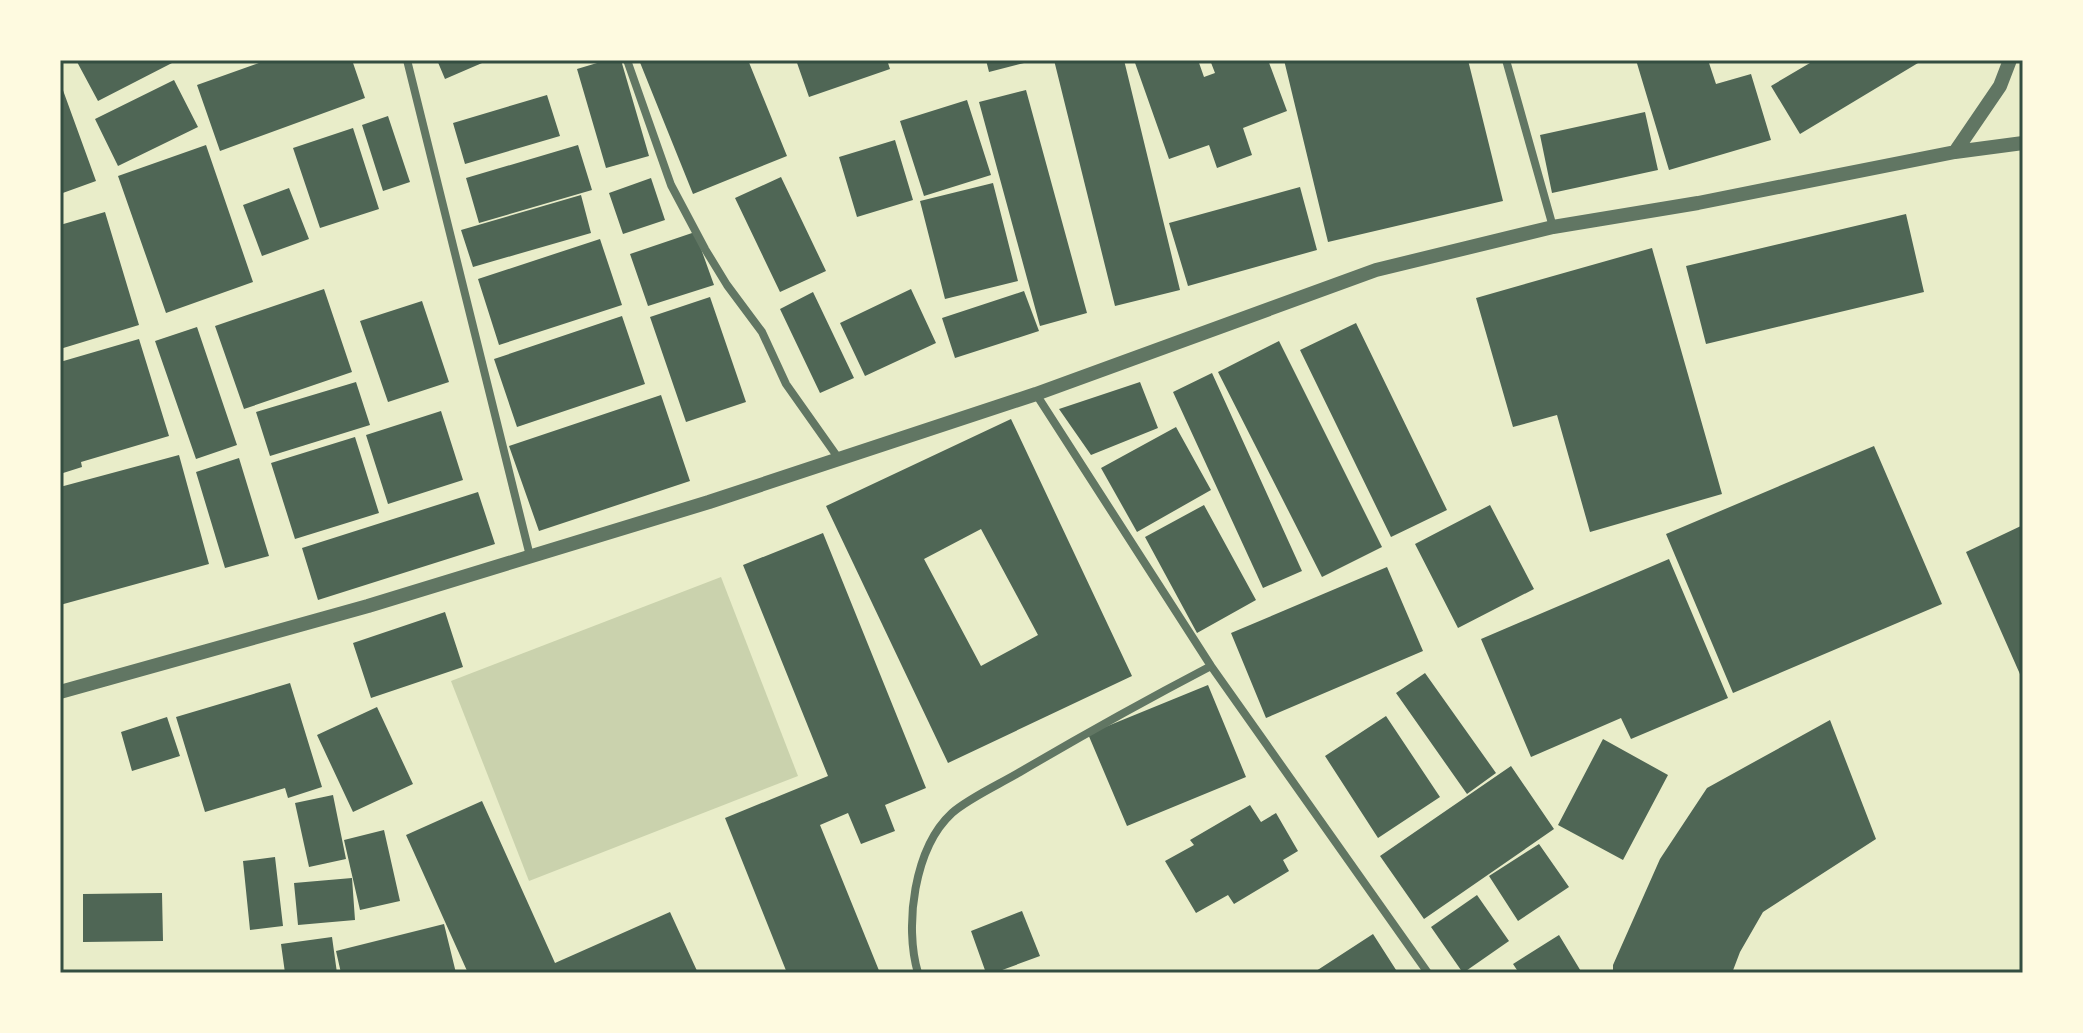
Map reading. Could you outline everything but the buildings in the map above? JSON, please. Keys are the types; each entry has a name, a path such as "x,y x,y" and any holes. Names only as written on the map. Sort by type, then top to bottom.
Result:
{"street":[{"path":"407,60 530,556"},
{"path":"627,60 671,185 698,236 727,285 762,332 786,384 839,460"},
{"path":"1506,60 1553,227"},
{"path":"1955,152 2000,86 2010,60"},
{"path":"60,692 368,606 839,460 1036,394 1376,270 1553,227 1698,203 1955,152 2023,143"},
{"path":"1036,394 1211,666 1428,973"},
{"path":"918,973 912,951 913,898 929,844 952,813 1108,720 1211,666"}],"green space":[{"path":"721,577 798,776 529,881 451,681"}]}
